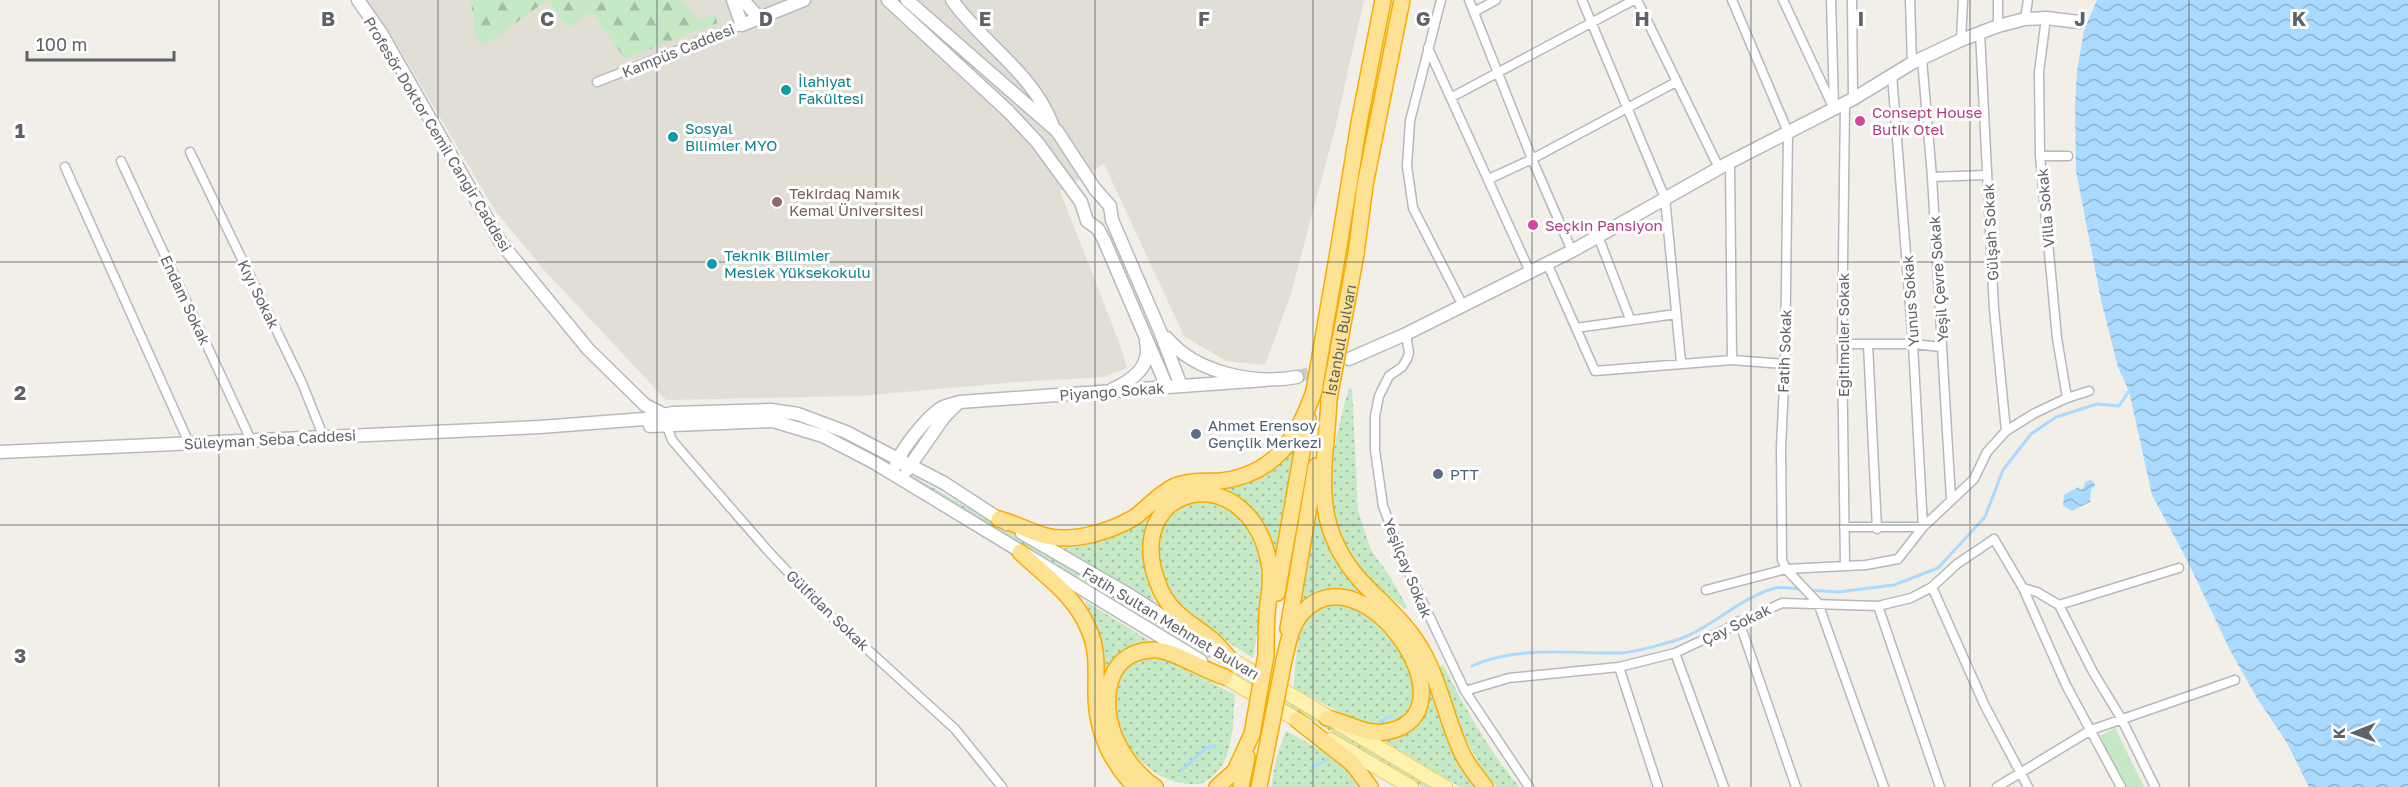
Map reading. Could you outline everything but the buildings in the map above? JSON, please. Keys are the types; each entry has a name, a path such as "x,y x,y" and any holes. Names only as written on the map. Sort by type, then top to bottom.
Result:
{"highway":[{"name":"İstanbul Bulvarı","path":"1241,787 1383,0"},
{"name":"İstanbul Bulvarı","path":"1259,787 1284,660 1306,519 1356,254 1365,185 1402,0"},
{"path":"999,519 1048,536 1082,536 1134,518 1176,486 1233,479 1248,474 1274,459 1294,437 1307,412 1314,391"},
{"path":"1329,399 1323,485 1324,507 1333,537 1353,572 1401,620 1419,644 1430,664 1463,756 1485,787"},
{"path":"1228,658 1208,636 1174,611 1161,591 1153,566 1152,534 1161,514 1176,501 1197,493 1208,493 1232,501 1250,519 1260,538 1270,575 1266,655"},
{"path":"1020,552 1063,590 1089,628 1095,651 1096,711 1100,729 1112,758 1135,787"},
{"path":"1284,660 1291,634 1302,612 1321,600 1330,598 1353,600 1365,606 1382,618 1402,642 1415,661 1421,682 1419,703 1411,718 1399,727 1382,733 1362,730 1342,721 1327,718"},
{"path":"1155,787 1135,769 1117,742 1112,727 1107,697 1108,685 1116,668 1130,655 1161,650 1210,672 1225,676"},
{"path":"1297,720 1353,764 1370,787"},
{"path":"1217,787 1227,780 1238,765 1252,734"},
{"path":"1264,787 1269,737"}],"main road":[{"name":"Profesör Doktor Cemil Cangir Caddesi","path":"358,0 381,33 501,243 588,349 645,405 665,419"},
{"path":"733,0 742,25"},
{"path":"743,0 759,18"},
{"name":"Kampüs Caddesi","path":"742,25 804,0"},
{"path":"888,0 1002,105 1037,142 1081,202 1087,221 1098,229 1167,387"},
{"path":"907,0 1053,126"},
{"path":"952,0 964,17 1034,88 1053,126 1110,206 1112,220 1160,330 1181,386"},
{"path":"1349,359 1406,334 1572,251 1725,165 1844,104 1917,61 1962,40 1998,26 2025,19 2046,18 2079,22"},
{"path":"1037,142 1053,126"},
{"path":"1084,209 1091,200 1103,199"},
{"path":"1098,229 1106,226 1112,220"},
{"path":"1109,391 1133,377 1145,363 1147,347 1143,329"},
{"path":"1160,330 1174,346 1195,361 1210,368 1265,380"},
{"name":"Profesör Doktor Cemil Cangir Caddesi","path":"614,375 646,422"},
{"name":"Piyango Sokak","path":"898,458 933,414 944,406 960,402 1297,377"},
{"path":"898,458 896,475 907,471 944,417 960,402"},
{"name":"Süleyman Seba Caddesi","path":"0,452 646,422 737,410 783,411 830,425 898,458"},
{"name":"Süleyman Seba Caddesi","path":"665,419 786,423 823,436 896,475"},
{"name":"Fatih Sultan Mehmet Bulvarı","path":"898,458 944,483 999,519 1131,596 1228,658 1445,787"},
{"name":"Fatih Sultan Mehmet Bulvarı","path":"896,475 1411,787"}],"street":[{"path":"1441,0 1410,121 1407,145 1409,187 1415,213 1462,304"},
{"path":"1469,0 1532,159 1572,251"},
{"path":"1474,12 1496,0"},
{"path":"1582,0 1665,198 1681,362"},
{"path":"1452,97 1635,0 1676,82 1725,165 1732,360"},
{"path":"1732,0 1788,132"},
{"path":"1783,0 1844,104"},
{"path":"1831,0 1844,104"},
{"path":"1844,104 1852,0"},
{"name":"Yeşil Çevre Sokak","path":"1910,0 1932,177 1951,499"},
{"path":"1962,40 1963,0"},
{"path":"1998,0 1998,26"},
{"path":"2025,19 2028,0"},
{"name":"Villa Sokak","path":"2046,18 2039,72 2040,156 2057,338 2067,398"},
{"name":"Kampüs Caddesi","path":"597,82 742,25"},
{"name":"Gülşah Sokak","path":"1980,33 1994,309 2006,431"},
{"path":"1428,48 1530,272"},
{"name":"Yunus Sokak","path":"1892,75 1913,344 1923,527"},
{"path":"1488,179 1532,159 1676,82"},
{"name":"Eğitimciler Sokak","path":"1844,104 1842,344 1845,566"},
{"name":"Fatih Sokak","path":"1786,569 1782,560 1781,447 1785,364 1788,132"},
{"name":"Kıyı Sokak","path":"190,152 303,383 324,438"},
{"path":"2040,156 2068,156"},
{"name":"Endam Sokak","path":"121,161 251,440"},
{"path":"65,167 189,443"},
{"path":"1932,177 1986,175"},
{"path":"1598,236 1629,319"},
{"path":"1547,263 1595,371 1681,362 1732,360 1785,364"},
{"path":"1576,328 1676,314"},
{"name":"Yeşilçay Sokak","path":"1406,334 1409,353 1407,359 1402,368 1389,376 1379,396 1375,416 1375,450 1383,506 1406,567 1465,692 1529,787"},
{"path":"1842,344 1942,346"},
{"path":"1868,344 1877,529"},
{"path":"1706,590 1786,569 1866,565 1898,560 1923,527 1974,479 1987,452 2006,431 2035,413 2067,398 2089,391"},
{"name":"Gülfidan Sokak","path":"665,419 672,440 769,552 822,609 955,729 1002,787"},
{"path":"1844,527 1877,529 1923,527"},
{"name":"Çay Sokak","path":"1465,692 1509,678 1619,667 1675,653 1739,621 1782,603 1878,606 1911,598 1932,587 1958,564 1994,539 2023,588"},
{"path":"2059,605 2179,568"},
{"path":"1786,569 1818,603 1884,787"},
{"path":"1932,587 1985,706 2028,787"},
{"path":"2023,588 2037,592 2059,605 2156,787"},
{"path":"2023,588 2066,685 2121,787"},
{"path":"1878,606 1940,787"},
{"path":"1739,621 1796,787"},
{"path":"1675,653 1724,787"},
{"path":"1619,667 1658,787"},
{"path":"1997,787 2091,730 2235,680"}],"shaded area":[{"name":"Tekirdağ Namık Kemal Üniversitesi","path":"367,0 1364,0 1335,129 1290,297 1265,365 1226,361 1184,336 1104,164 1060,191 1127,368 1103,377 859,396 666,400 545,271 496,212 400,50"}],"green space":[{"path":"471,0 547,0 484,46 475,36"},
{"path":"548,0 683,0 699,21 716,13 717,23 625,59 592,12 568,28"},
{"path":"1349,388 1352,389 1358,511 1371,550 1389,575 1407,607 1405,609 1366,576 1349,555 1338,533 1331,486 1332,461"},
{"path":"1294,447 1274,559 1244,503 1213,486"},
{"path":"911,475 1077,571 1430,787 1423,787 1039,554 910,479"},
{"path":"1209,500 1232,511 1248,527 1257,545 1262,566 1262,589 1253,658 1189,617 1172,598 1157,560 1159,532 1174,510 1184,503"},
{"path":"1155,507 1146,534 1143,556 1155,604 1063,550 1069,543"},
{"path":"1316,509 1333,551 1373,600 1370,603 1363,599 1298,607"},
{"path":"1085,601 1148,640 1148,643 1130,646 1117,656 1101,687 1099,638"},
{"path":"1343,603 1371,618 1400,650 1413,671 1415,700 1404,718 1384,727 1356,721 1294,688 1299,640 1307,617 1314,609 1324,604"},
{"path":"1155,656 1181,666 1235,695 1232,733 1227,755 1216,772 1200,784 1167,779 1153,771 1131,749 1117,721 1113,695 1116,679 1135,659"},
{"path":"1443,665 1478,728 1519,787 1496,787 1485,773 1458,726 1454,706 1439,666"},
{"path":"1425,670 1439,719 1455,755 1478,787 1460,787 1381,739 1406,730 1420,716 1426,696"},
{"path":"2115,728 2144,787 2125,787 2100,736"},
{"path":"1286,731 1341,761 1364,787 1271,787 1277,755"}],"water":[{"path":"2097,0 2408,0 2408,787 2309,787 2287,743 2257,698 2231,652 2186,558 2152,495 2129,391 2118,367 2101,300 2076,171 2077,71 2084,30"},
{"path":"2090,480 2095,486 2091,489 2090,502 2072,511 2063,506 2064,495 2078,487 2080,490 2084,487 2085,482"}],"waterway":[{"path":"1809,590 1838,592 1894,585 1938,568 1985,517 2003,470 2031,434 2056,417 2097,404 2119,406 2129,391"},
{"path":"1472,666 1490,659 1526,653 1621,653 1640,650 1670,642 1697,631 1761,593 1778,587 1802,589"},
{"path":"1380,722 1391,716"},
{"path":"1182,770 1206,748 1215,746"},
{"path":"1312,767 1327,760"}],"tunnel":[{"path":"1297,377 1324,368"}],"place":[{"name":"İlahiyat Fakültesi","path":"786,90"},
{"name":"Consept House Butik Otel","path":"1860,121"},
{"name":"Sosyal Bilimler MYO","path":"673,137"},
{"name":"Tekirdağ Namık Kemal Üniversitesi","path":"777,202"},
{"name":"Seçkin Pansiyon","path":"1533,225"},
{"name":"Teknik Bilimler Meslek Yüksekokulu","path":"712,264"},
{"name":"Ahmet Erensoy Gençlik Merkezi","path":"1196,434"},
{"name":"PTT","path":"1438,474"}]}
